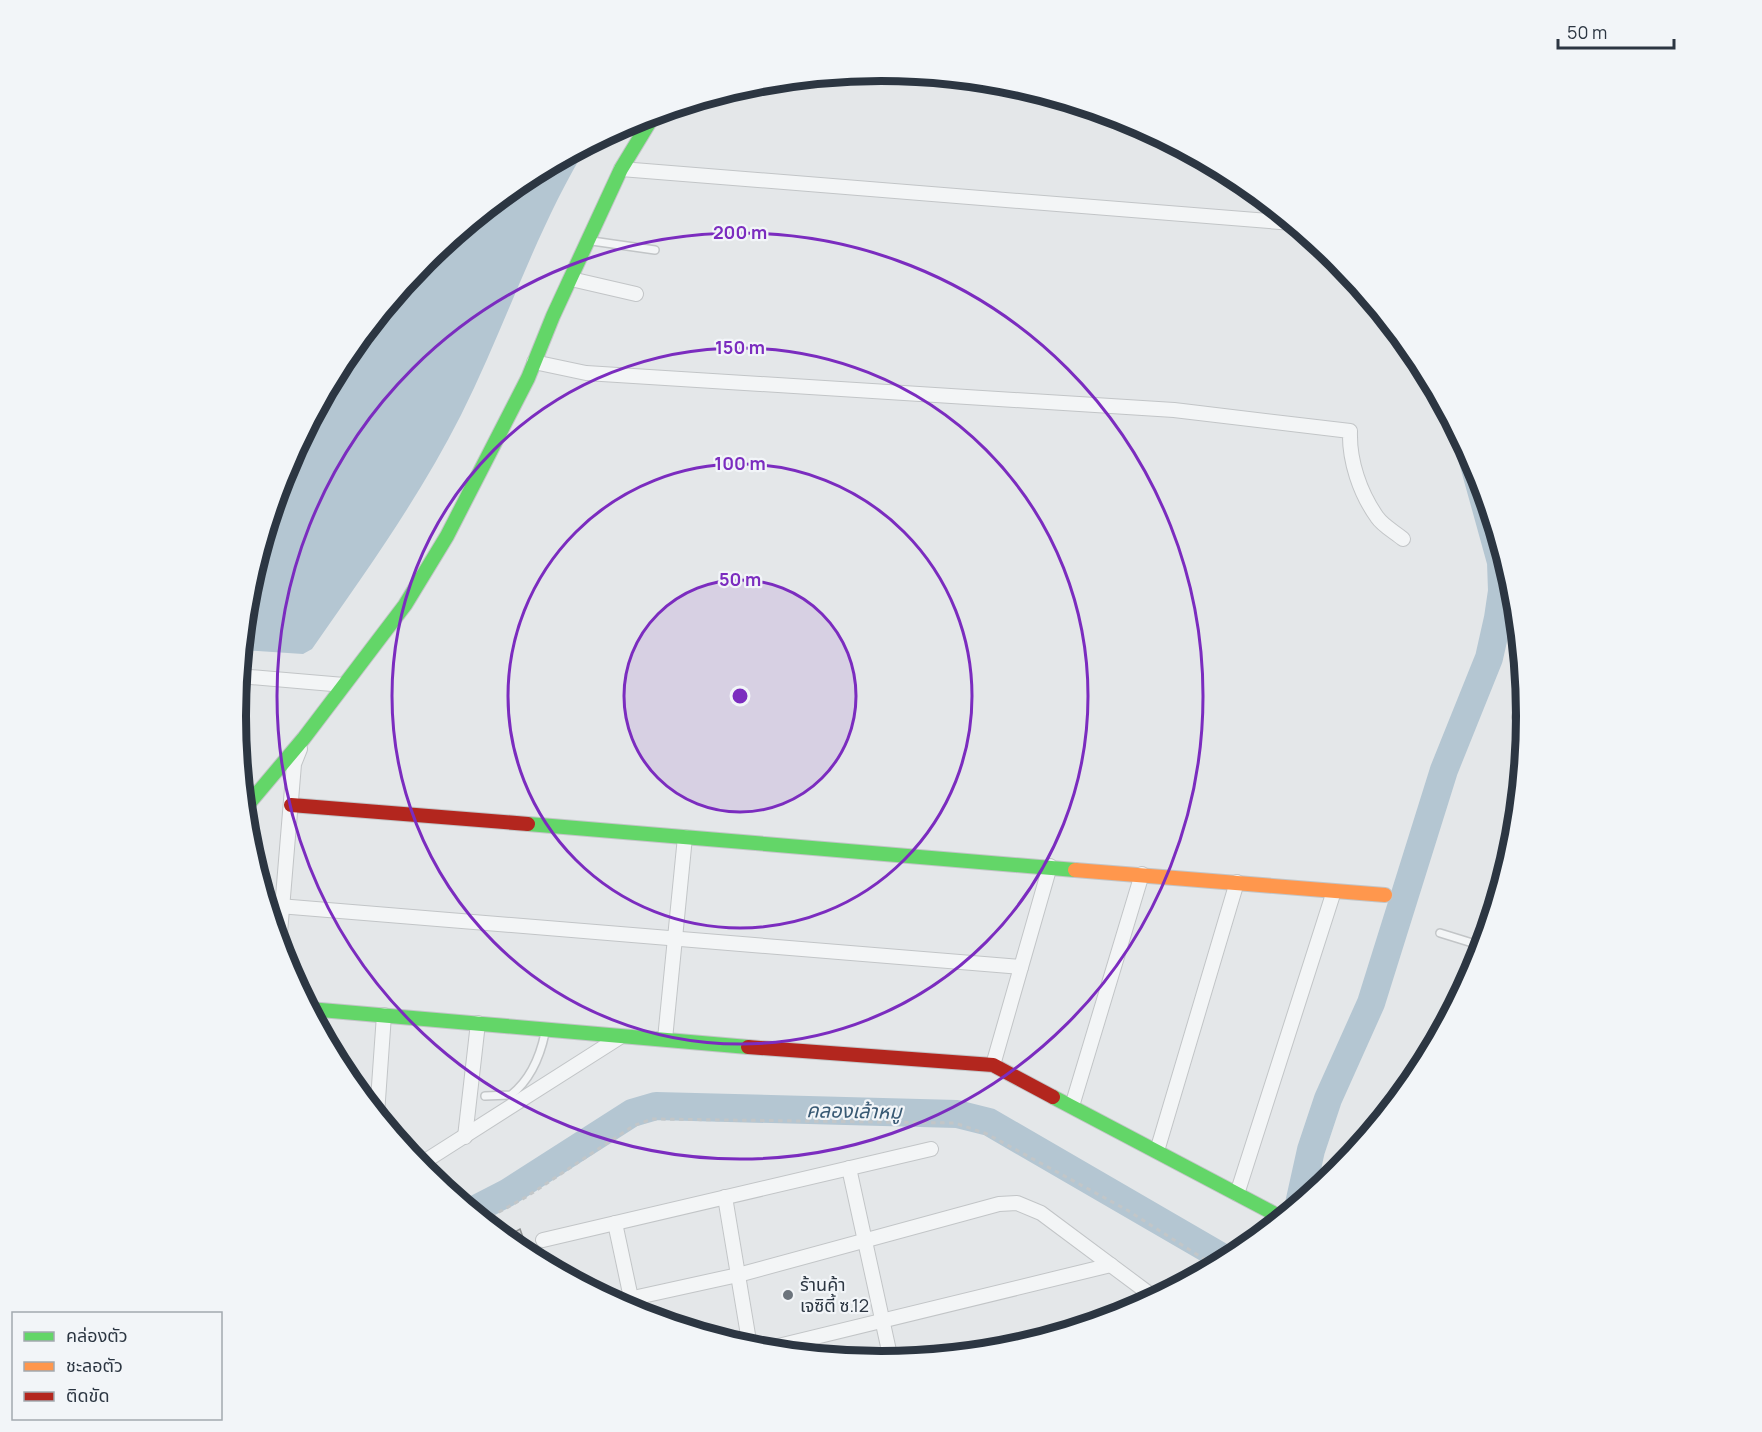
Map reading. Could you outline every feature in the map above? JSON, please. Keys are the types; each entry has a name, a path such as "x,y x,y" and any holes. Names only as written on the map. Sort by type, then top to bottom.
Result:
{"street":[{"path":"251,801 304,738 405,605 447,536 534,362 621,169 647,126"},
{"path":"621,169 1280,222"},
{"path":"571,279 636,294"},
{"path":"534,362 586,373 1174,410 1350,431 1353,465 1363,490 1378,519 1403,539"},
{"path":"247,677 344,685"},
{"path":"281,922 294,764 304,738"},
{"path":"291,805 1385,895"},
{"path":"665,1039 685,837"},
{"path":"993,1065 1050,866"},
{"path":"1072,1106 1142,874"},
{"path":"1157,1151 1237,882"},
{"path":"1237,1194 1334,891"},
{"path":"276,906 1021,967"},
{"path":"318,1010 620,1037 993,1065 1273,1213"},
{"path":"378,1104 384,1015"},
{"path":"465,1137 478,1023"},
{"path":"427,1160 620,1037"},
{"path":"543,1239 931,1149"},
{"path":"849,1168 889,1351"},
{"path":"725,1197 748,1337"},
{"path":"638,1303 999,1204 1017,1203 1041,1213 1148,1292"},
{"path":"615,1223 631,1300"},
{"path":"786,1344 1111,1265"}],"lane":[{"path":"589,240 655,250"},
{"path":"1440,933 1474,943"},
{"path":"485,1096 511,1095 524,1083 537,1063 546,1030"}],"water":[{"path":"582,156 553,209 477,381 445,446 371,563 312,649 303,654 249,650 251,633 258,592 280,512 311,435 331,398 377,329 432,267 494,212 528,188"}],"building":[{"path":"520,1229 524,1241 513,1233"}],"waterway":[{"path":"1302,1191 1311,1150 1328,1099 1371,1003 1444,770 1489,658 1498,618 1502,583"},
{"name":"คลองเล้าหมู","path":"479,1207 507,1193 632,1113 656,1106 957,1114 989,1122 1217,1254"}],"traffic: fast":[{"path":"251,801 304,738 405,605 447,536 528,378 553,316 621,169 647,126"},
{"path":"528,824 1075,870"},
{"path":"318,1010 748,1047"},
{"path":"1053,1097 1273,1213"}],"traffic: slow":[{"path":"1075,870 1385,895"}],"traffic: jam":[{"path":"291,805 528,824"},
{"path":"748,1047 993,1065 1053,1097"}],"place":[{"name":"ร้านค้า เจซิตี้ ซ.12","path":"788,1295"}]}
